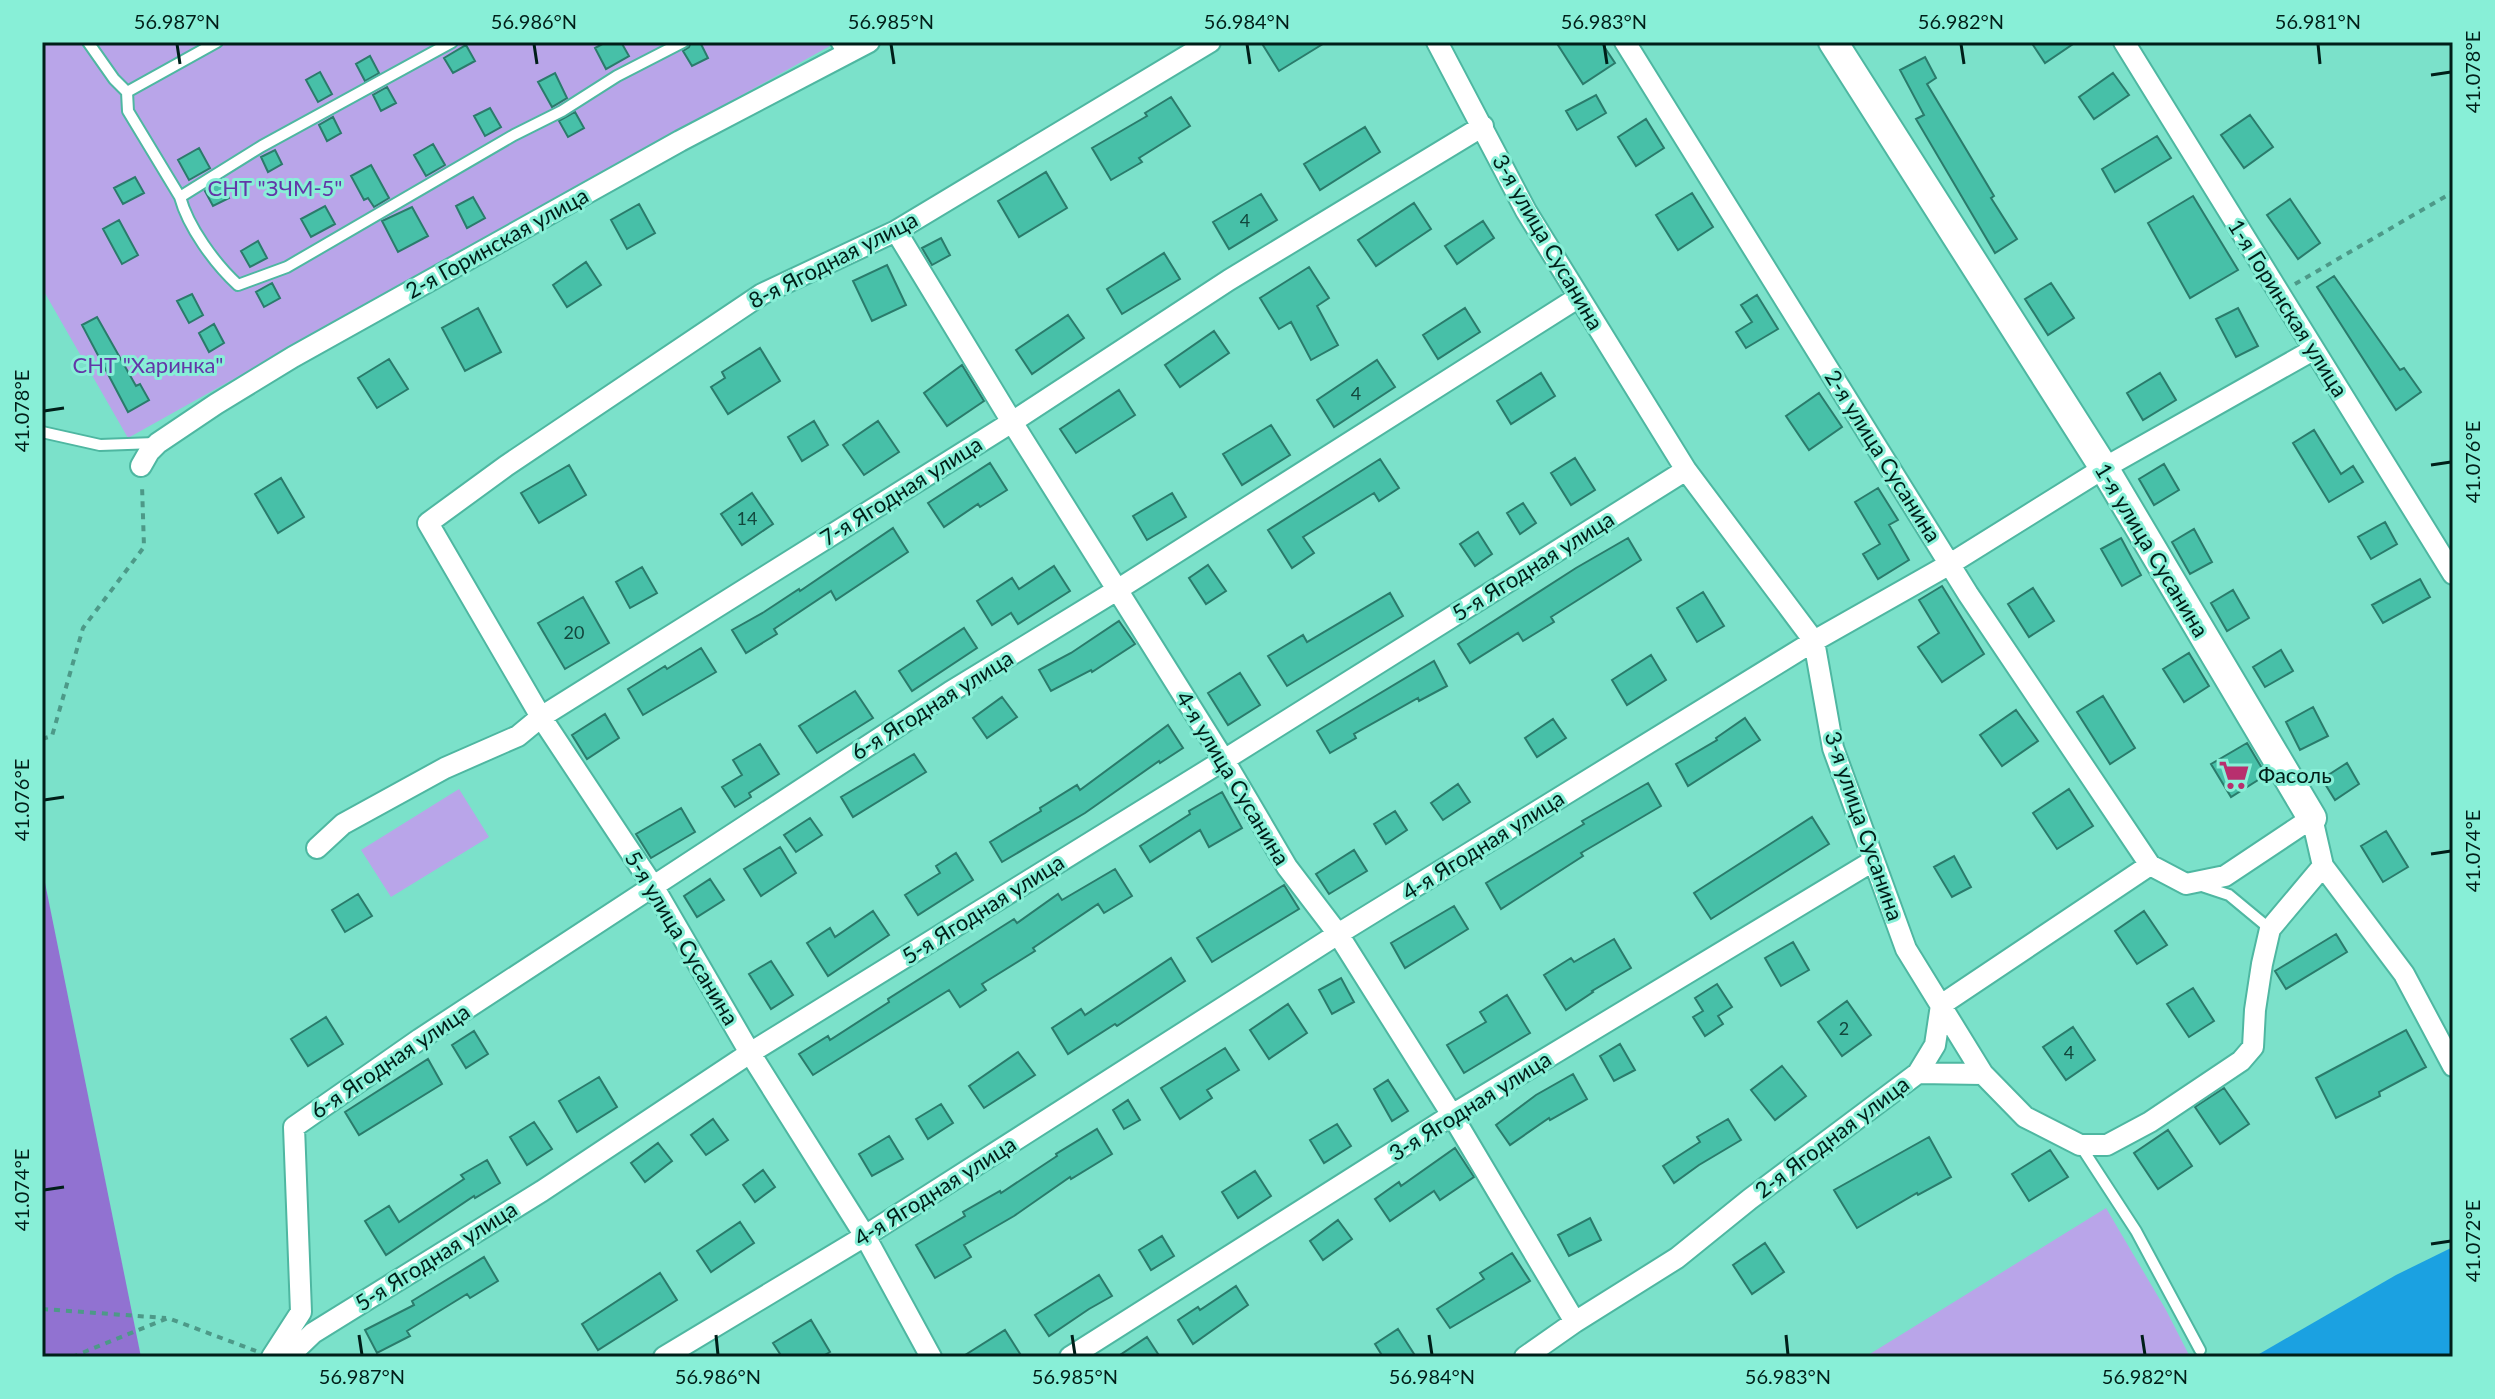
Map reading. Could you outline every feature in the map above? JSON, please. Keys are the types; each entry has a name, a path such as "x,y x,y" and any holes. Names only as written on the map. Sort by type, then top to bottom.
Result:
{"street":[{"name":"2-я Горинская улица","path":"141,466 158,443 293,357 840,49 869,42"},
{"name":"8-я Ягодная улица","path":"428,523 506,466 762,294 896,231 1210,42"},
{"name":"3-я улица Сусанина","path":"1437,42 1526,211 1686,470 1814,641 1833,748 1906,949 1983,1074 2025,1117 2080,1145"},
{"name":"2-я улица Сусанина","path":"1625,42 1976,607 2150,865"},
{"name":"1-я улица Сусанина","path":"1833,42 2104,468 2312,818 2323,866 2404,974 2453,1066"},
{"name":"1-я Горинская улица","path":"2124,42 2453,574"},
{"name":"7-я Ягодная улица","path":"317,848 343,824 445,768 518,736 541,717 1012,422 1229,280 1483,126"},
{"name":"4-я улица Сусанина","path":"896,231 1287,867 1338,934 1452,1115 1575,1322"},
{"name":"6-я Ягодная улица","path":"265,1354 301,1312 294,1127 420,1039 950,692 1117,590 1579,297"},
{"name":"4-я Ягодная улица","path":"664,1357 865,1236 1338,934 1814,641 1950,564 2104,468 2313,350"},
{"name":"5-я Ягодная улица","path":"288,1357 313,1333 542,1191 750,1053 1686,470"},
{"name":"5-я улица Сусанина","path":"428,523 541,717 653,886 750,1053 865,1236 931,1357"},
{"path":"1941,1005 2150,865 2186,884 2225,876 2312,818"},
{"name":"3-я Ягодная улица","path":"1070,1357 1452,1115 1873,861"},
{"path":"2080,1145 2107,1145 2150,1122 2241,1061 2253,1047 2255,1010 2270,929 2323,866"},
{"name":"2-я Ягодная улица","path":"1525,1357 1677,1258 1918,1073 1935,1045 1941,1005"},
{"path":"1918,1073 1983,1074"}],"lane":[{"path":"88,42 127,92 128,111 180,197 184,210 224,272 238,285 287,267 514,135 562,111 617,76 683,42"},
{"path":"127,92 217,42"},
{"path":"180,197 262,146 452,42"},
{"path":"42,432 100,445 158,443"},
{"path":"2186,884 2229,895 2270,929"},
{"path":"2080,1145 2136,1231 2200,1350"}],"path":[{"path":"2279,294 2453,192"},
{"path":"42,739 52,736 83,628 144,547 141,466"},
{"path":"42,1309 168,1318 265,1354"},
{"path":"72,1357 168,1318"}],"green space":[{"name":"СНТ \"ЗЧМ-5\"","path":"42,42 837,42 128,438 42,288"},
{"path":"459,789 489,837 391,897 361,850"},
{"path":"2106,1208 2190,1357 1865,1357"}],"shaded area":[{"path":"42,868 141,1357 42,1357"}],"water":[{"path":"2453,1247 2453,1357 2254,1357 2396,1275"}],"building":[{"path":"606,42 621,42 629,56 606,69 595,48"},
{"path":"691,42 700,42 708,58 692,66 683,51"},
{"path":"1261,42 1326,42 1279,71"},
{"path":"1556,42 1601,42 1615,63 1583,84"},
{"path":"2031,42 2076,42 2045,63"},
{"path":"466,45 475,61 453,73 444,58"},
{"path":"370,56 379,73 365,81 356,64"},
{"path":"1925,57 1936,78 1927,84 2017,239 1995,253 1916,119 1924,115 1900,70"},
{"path":"320,72 332,94 318,102 306,80"},
{"path":"555,73 567,98 552,107 538,82"},
{"path":"2113,73 2129,95 2094,119 2079,97"},
{"path":"387,87 396,103 381,111 373,95"},
{"path":"1596,95 1606,113 1577,130 1566,111"},
{"path":"1171,97 1190,126 1139,158 1142,162 1111,180 1092,148 1147,116 1145,113"},
{"path":"490,108 501,127 485,136 474,116"},
{"path":"575,112 584,128 568,137 559,121"},
{"path":"2250,115 2273,147 2244,168 2221,135"},
{"path":"333,117 341,133 327,141 319,125"},
{"path":"1646,119 1664,148 1636,166 1618,137"},
{"path":"1365,127 1380,152 1320,190 1304,164"},
{"path":"2157,136 2171,158 2115,192 2102,169"},
{"path":"433,144 445,165 426,176 414,155"},
{"path":"199,148 210,168 189,180 178,160"},
{"path":"275,150 282,164 268,172 261,157"},
{"path":"371,165 389,198 374,207 368,198 364,200 351,176"},
{"path":"1046,172 1067,208 1019,237 998,201"},
{"path":"135,177 144,193 123,204 114,188"},
{"path":"220,182 229,198 213,206 205,191"},
{"path":"1692,193 1713,227 1678,250 1656,215"},
{"path":"1261,194 1277,220 1229,249 1213,222"},
{"path":"2193,196 2238,270 2190,298 2148,223"},
{"path":"473,197 485,218 467,228 456,206"},
{"path":"2290,199 2320,243 2298,259 2267,215"},
{"path":"1414,203 1431,229 1376,266 1358,240"},
{"path":"639,204 655,233 627,249 611,220"},
{"path":"325,206 335,224 311,237 301,219"},
{"path":"412,207 428,236 398,252 382,221"},
{"path":"119,220 138,255 122,264 103,229"},
{"path":"1483,221 1494,238 1457,264 1445,246"},
{"path":"941,238 950,255 932,265 922,248"},
{"path":"258,241 267,258 250,267 241,251"},
{"path":"1164,253 1180,279 1122,314 1107,289"},
{"path":"586,262 601,285 567,307 553,285"},
{"path":"887,265 906,305 872,321 853,281"},
{"path":"1309,267 1329,298 1317,306 1338,345 1311,360 1291,322 1279,329 1260,298"},
{"path":"2334,276 2400,370 2404,368 2421,392 2396,410 2317,287"},
{"path":"272,283 280,298 264,307 256,292"},
{"path":"2051,283 2074,318 2048,335 2025,299"},
{"path":"192,294 203,315 189,323 177,301"},
{"path":"1757,295 1778,329 1746,348 1736,332 1752,322 1741,305"},
{"path":"478,308 501,352 465,371 442,328"},
{"path":"1465,308 1480,332 1438,359 1423,335"},
{"path":"2238,308 2258,346 2236,357 2216,319"},
{"path":"1068,315 1084,338 1032,374 1016,350"},
{"path":"97,317 136,386 140,384 149,400 128,412 82,325"},
{"path":"214,324 224,343 209,352 199,333"},
{"path":"1214,331 1229,353 1180,387 1165,365"},
{"path":"760,348 780,381 728,414 711,387 725,378 722,372"},
{"path":"389,359 408,389 377,408 358,378"},
{"path":"1377,360 1395,387 1334,427 1317,400"},
{"path":"962,365 984,401 947,426 924,393"},
{"path":"1541,373 1555,396 1511,424 1497,401"},
{"path":"2160,373 2176,400 2143,420 2127,393"},
{"path":"1119,390 1135,415 1076,453 1060,429"},
{"path":"1819,393 1842,427 1809,450 1786,416"},
{"path":"814,421 828,445 802,461 788,437"},
{"path":"878,421 899,452 864,475 843,445"},
{"path":"1271,425 1290,455 1242,485 1223,454"},
{"path":"2314,430 2341,474 2353,466 2363,482 2329,502 2293,443"},
{"path":"1575,458 1595,490 1571,505 1551,473"},
{"path":"1380,459 1399,488 1379,501 1374,493 1303,537 1314,553 1292,568 1268,530"},
{"path":"990,463 1007,490 980,507 978,504 944,527 928,503"},
{"path":"2164,464 2179,490 2154,505 2139,479"},
{"path":"569,465 586,495 539,523 521,493"},
{"path":"281,478 304,517 278,533 255,494"},
{"path":"1878,488 1898,520 1889,525 1909,560 1878,579 1863,554 1880,544 1855,502"},
{"path":"752,493 773,524 742,545 721,514"},
{"path":"1172,493 1186,517 1147,540 1133,516"},
{"path":"1523,503 1536,523 1520,534 1507,513"},
{"path":"2385,522 2397,544 2371,559 2358,537"},
{"path":"893,528 908,552 836,600 831,591 774,629 777,634 746,653 732,630 800,591"},
{"path":"2194,529 2212,562 2190,574 2172,542"},
{"path":"1478,532 1492,554 1475,566 1460,544"},
{"path":"1628,538 1641,560 1551,617 1554,622 1523,641 1518,633 1470,663 1458,644"},
{"path":"2121,538 2141,575 2122,586 2101,549"},
{"path":"1208,565 1226,591 1206,604 1189,578"},
{"path":"1054,566 1070,591 1018,624 1011,613 992,625 977,601 1012,578 1019,589"},
{"path":"642,567 657,593 630,608 616,582"},
{"path":"2420,579 2430,597 2383,623 2372,605"},
{"path":"1942,586 1984,654 1942,682 1918,647 1939,633 1919,600"},
{"path":"2033,588 2054,621 2029,637 2008,604"},
{"path":"2233,590 2249,618 2227,631 2211,603"},
{"path":"1703,592 1724,626 1697,642 1677,608"},
{"path":"1390,593 1403,616 1287,686 1268,656 1303,635 1307,642"},
{"path":"583,597 609,643 565,669 538,623"},
{"path":"1119,621 1135,644 1092,672 1051,691 1039,670"},
{"path":"964,628 977,648 912,691 899,671"},
{"path":"701,648 716,672 643,715 628,689"},
{"path":"2281,650 2293,671 2265,687 2253,667"},
{"path":"2189,653 2209,686 2184,702 2163,669"},
{"path":"1651,655 1666,680 1627,705 1612,680"},
{"path":"1434,661 1447,686 1419,701 1418,698 1354,734 1356,738 1330,753 1317,731"},
{"path":"1240,673 1260,705 1228,725 1208,693"},
{"path":"855,691 873,718 817,753 799,726"},
{"path":"2103,696 2135,748 2110,764 2077,712"},
{"path":"1002,697 1017,717 987,738 973,718"},
{"path":"2313,707 2328,736 2300,750 2286,722"},
{"path":"2016,710 2038,741 2002,766 1980,735"},
{"path":"605,714 619,738 587,759 572,735"},
{"path":"1745,718 1760,740 1688,786 1676,764 1717,740"},
{"path":"1553,719 1566,738 1537,757 1525,738"},
{"path":"1168,725 1183,748 1159,761 1085,813 1002,862 990,842 1077,785 1080,790"},
{"path":"2247,743 2266,775 2231,797 2211,764"},
{"path":"760,744 779,774 749,793 751,797 735,807 722,787 742,775 733,760"},
{"path":"914,754 926,772 853,817 841,797"},
{"path":"2347,763 2359,784 2335,800 2322,779"},
{"path":"1648,783 1661,806 1581,853 1583,856 1501,909 1486,883"},
{"path":"1458,784 1470,802 1443,820 1431,803"},
{"path":"2069,789 2093,826 2057,849 2033,813"},
{"path":"1222,792 1242,828 1209,847 1200,830 1150,862 1140,846"},
{"path":"681,808 695,832 651,858 636,834"},
{"path":"1395,811 1407,830 1386,844 1374,824"},
{"path":"1812,817 1829,844 1711,919 1694,893"},
{"path":"810,818 822,835 796,852 784,835"},
{"path":"2386,831 2408,867 2383,882 2361,846"},
{"path":"780,847 796,873 761,896 744,869"},
{"path":"1354,850 1367,871 1329,894 1316,874"},
{"path":"956,853 973,880 918,915 905,895 940,873 936,866"},
{"path":"1954,856 1971,887 1952,897 1934,867"},
{"path":"1115,869 1132,896 1104,913 1098,904 1033,948 1035,951 982,984 986,990 960,1007 949,990 813,1075 799,1054 828,1036 830,1040 1014,919 1017,923 1058,894 1062,900"},
{"path":"710,879 724,900 697,917 684,896"},
{"path":"1284,885 1299,909 1212,962 1197,938"},
{"path":"358,894 372,916 345,932 332,910"},
{"path":"1454,906 1468,929 1405,968 1391,943"},
{"path":"873,911 889,935 828,976 807,943 830,928 835,937"},
{"path":"2144,911 2167,945 2137,964 2115,931"},
{"path":"2336,934 2347,952 2286,989 2275,971"},
{"path":"1614,939 1631,968 1566,1010 1544,975 1571,958 1574,962"},
{"path":"1793,942 1809,970 1781,986 1765,958"},
{"path":"1171,958 1185,981 1068,1054 1052,1028 1081,1009 1085,1015"},
{"path":"771,961 793,995 771,1009 749,974"},
{"path":"1341,978 1354,1002 1332,1014 1319,990"},
{"path":"1717,984 1732,1007 1718,1016 1723,1024 1705,1036 1693,1017 1703,1011 1695,998"},
{"path":"2193,988 2214,1021 2189,1037 2167,1004"},
{"path":"1507,995 1530,1033 1464,1073 1447,1045 1486,1022 1480,1012"},
{"path":"1847,1001 1871,1035 1842,1056 1818,1022"},
{"path":"1288,1004 1307,1033 1269,1059 1250,1030"},
{"path":"326,1017 343,1044 308,1066 291,1039"},
{"path":"2073,1027 2095,1060 2066,1080 2043,1047"},
{"path":"2406,1030 2426,1067 2379,1092 2380,1096 2336,1118 2316,1078"},
{"path":"474,1031 488,1054 466,1068 452,1045"},
{"path":"1620,1044 1635,1070 1614,1081 1600,1056"},
{"path":"1225,1048 1239,1070 1207,1090 1212,1098 1180,1119 1161,1088"},
{"path":"1018,1052 1035,1075 984,1108 969,1086"},
{"path":"428,1059 442,1084 359,1135 345,1112"},
{"path":"1782,1066 1806,1096 1775,1120 1751,1090"},
{"path":"1573,1074 1587,1099 1549,1118 1510,1145 1496,1125 1536,1095"},
{"path":"599,1077 617,1107 577,1132 559,1101"},
{"path":"1388,1080 1408,1111 1392,1121 1374,1089"},
{"path":"2224,1088 2249,1124 2220,1144 2195,1107"},
{"path":"1128,1100 1140,1120 1124,1129 1113,1110"},
{"path":"941,1104 953,1123 928,1139 916,1119"},
{"path":"713,1119 728,1140 706,1155 691,1135"},
{"path":"1728,1119 1741,1140 1674,1183 1663,1166 1700,1142 1697,1137"},
{"path":"534,1122 552,1149 527,1165 510,1137"},
{"path":"1337,1124 1351,1146 1324,1163 1310,1140"},
{"path":"1097,1129 1112,1154 1070,1177 1014,1216 964,1245 971,1257 935,1278 916,1245 965,1216 963,1212 1001,1193"},
{"path":"2168,1130 2192,1166 2158,1189 2134,1153"},
{"path":"889,1136 903,1159 872,1176 859,1154"},
{"path":"1929,1137 1951,1177 1857,1228 1834,1190"},
{"path":"658,1143 672,1161 645,1182 631,1163"},
{"path":"1455,1148 1474,1177 1440,1200 1434,1191 1390,1221 1375,1199 1399,1182 1401,1186"},
{"path":"2050,1150 2068,1177 2029,1201 2012,1174"},
{"path":"487,1160 500,1183 474,1196 386,1255 365,1221 389,1206 399,1222 464,1179 461,1175"},
{"path":"763,1170 775,1187 755,1202 743,1185"},
{"path":"1255,1171 1271,1196 1238,1218 1222,1192"},
{"path":"1590,1218 1601,1240 1569,1256 1558,1235"},
{"path":"1338,1220 1352,1239 1323,1260 1310,1241"},
{"path":"740,1222 754,1243 711,1272 697,1251"},
{"path":"1162,1236 1174,1256 1151,1270 1139,1250"},
{"path":"1765,1243 1784,1272 1752,1294 1733,1265"},
{"path":"1512,1253 1530,1281 1450,1328 1437,1309 1484,1279 1480,1273"},
{"path":"484,1257 498,1281 470,1298 467,1294 407,1331 410,1336 377,1353 365,1330 414,1305 412,1301"},
{"path":"660,1273 677,1300 598,1350 582,1324"},
{"path":"1099,1275 1112,1296 1049,1336 1035,1315"},
{"path":"1236,1286 1248,1305 1193,1344 1178,1320 1198,1307 1200,1310"},
{"path":"811,1320 830,1352 821,1357 782,1357 773,1343"},
{"path":"1398,1329 1416,1357 1383,1357 1375,1344"},
{"path":"1005,1330 1022,1357 962,1357"},
{"path":"1147,1337 1160,1357 1117,1357"}],"place":[{"name":"Фасоль","path":"2234,775"}],"park label":[{"name":"СНТ \"Харинка\"","path":"148,365"}]}
